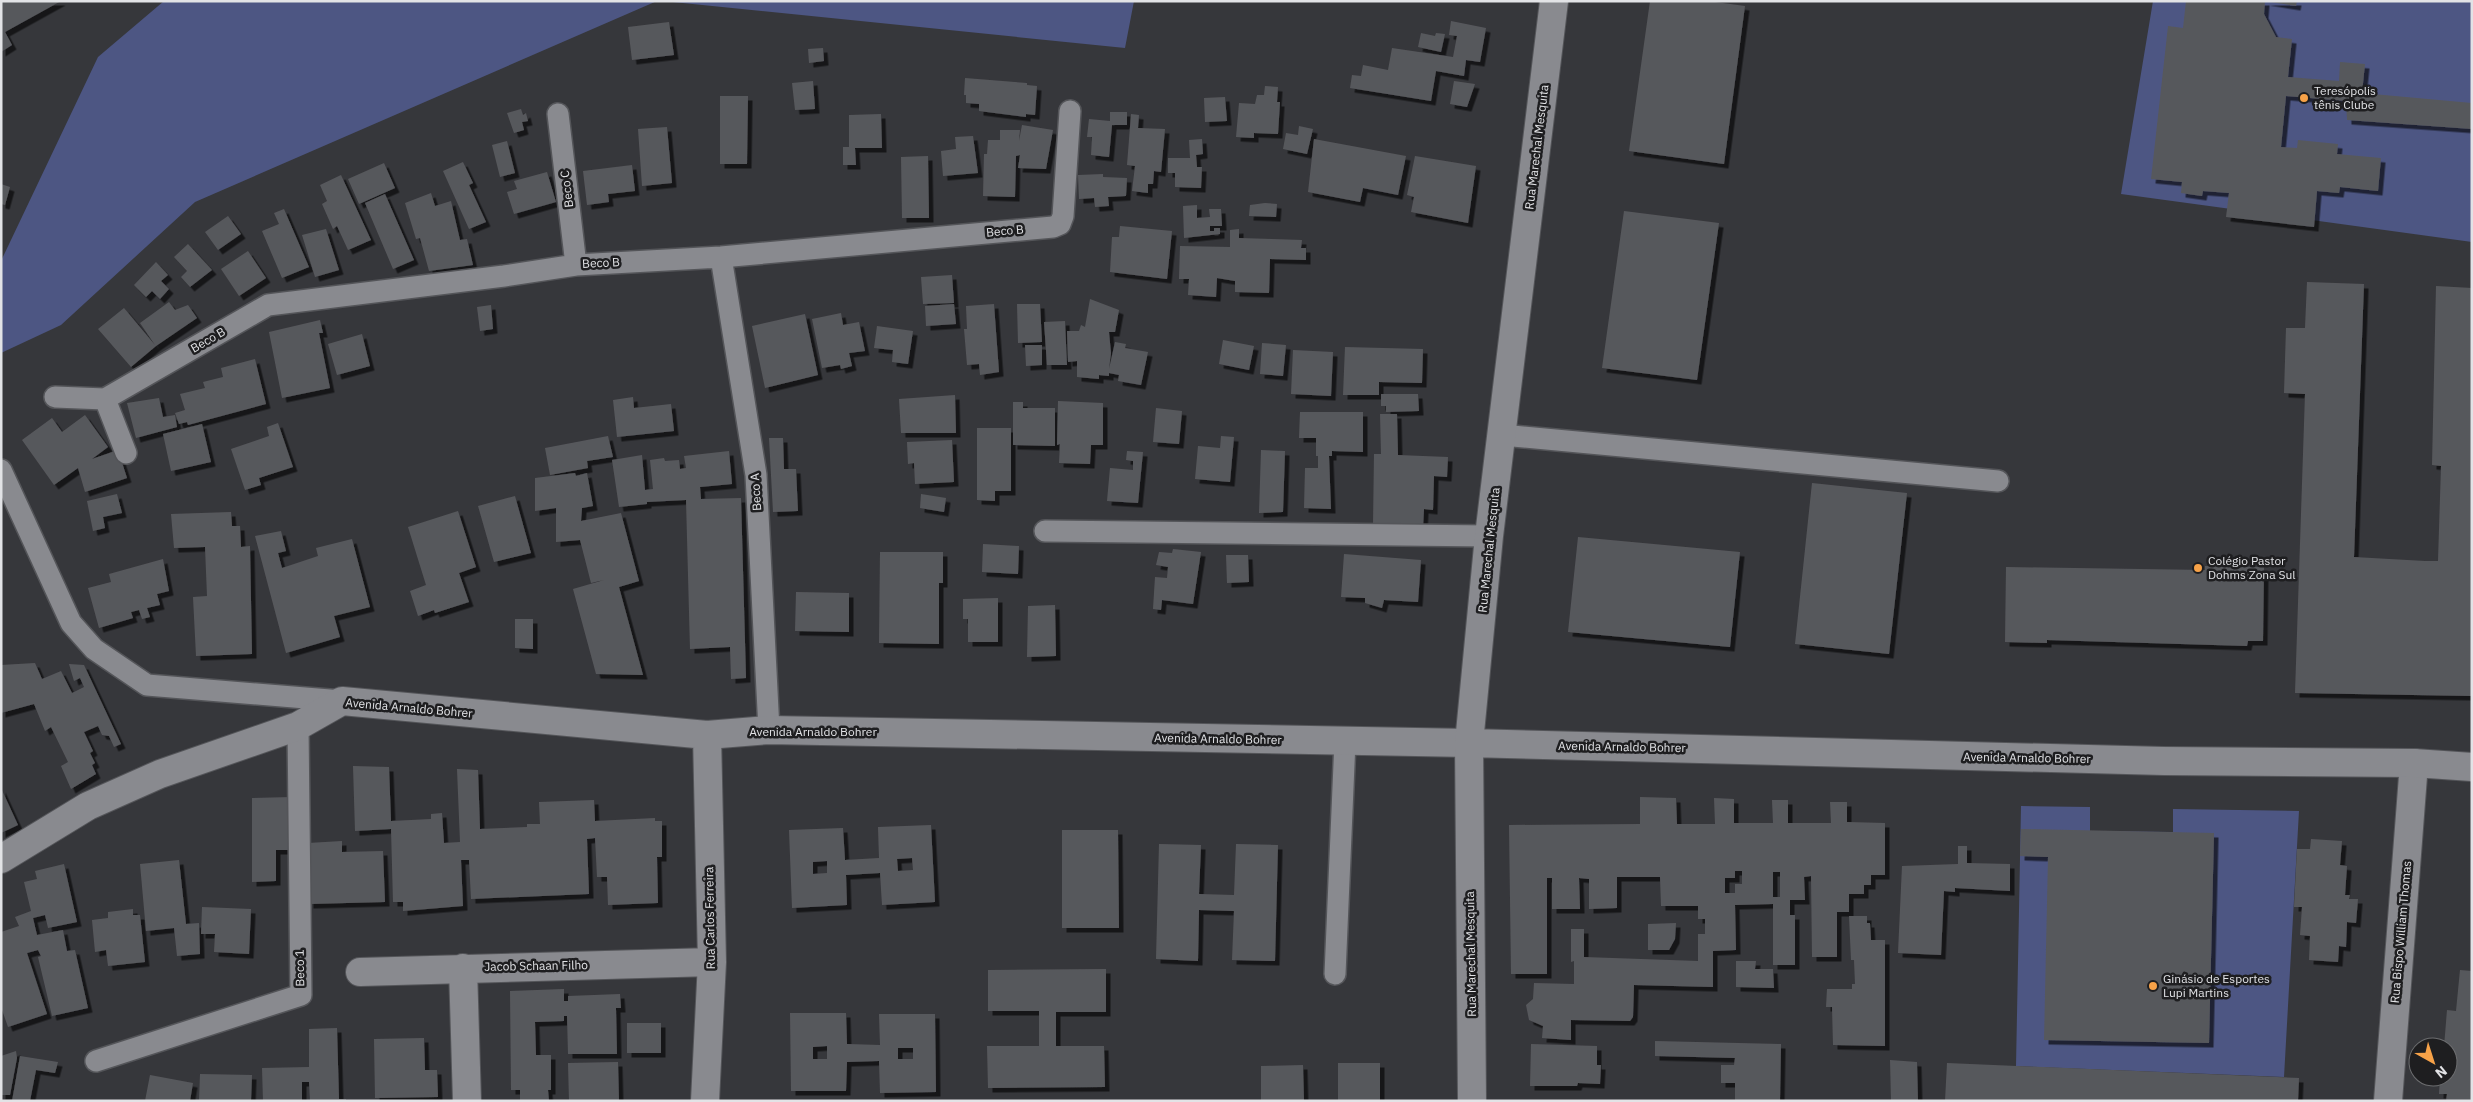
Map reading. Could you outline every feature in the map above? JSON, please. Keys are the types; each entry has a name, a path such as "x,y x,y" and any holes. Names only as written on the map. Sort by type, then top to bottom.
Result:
{"street":[{"name":"Rua Marechal Mesquita","path":"1472,1101 1469,743 1489,536 1554,1"},
{"name":"Avenida Arnaldo Bohrer","path":"1,859 88,806 160,774 298,726 342,701 707,735 769,730 1469,743 2164,761 2414,763 2472,766"},
{"name":"Rua Carlos Ferreira","path":"705,1101 712,962 707,735"},
{"name":"Rua Bispo William Thomas","path":"2388,1101 2414,763"},
{"name":"Jacob Schaan Filho","path":"360,972 712,962"},
{"path":"464,968 467,1101"}],"lane":[{"name":"Beco B","path":"105,399 268,305 504,276 576,265 721,257 1053,227 1060,224 1063,216 1070,111"},
{"name":"Beco C","path":"558,114 576,265"},
{"name":"Beco A","path":"721,257 756,475 769,730"},
{"path":"55,397 105,399 126,453"},
{"path":"1502,436 1998,481"},
{"path":"1,470 71,623 94,650 147,685 342,701"},
{"path":"1045,531 1489,536"},
{"name":"Beco 1","path":"96,1061 301,995 298,726"},
{"path":"1335,974 1345,741"}],"shaded area":[{"path":"164,1 657,1 195,202 61,325 1,353 1,261 98,57"},
{"path":"663,1 1134,1 1125,48"},
{"name":"Teresópolis tênis Clube","path":"2153,1 2472,1 2472,242 2121,194"},
{"name":"Ginásio de Esportes Lupi Martins","path":"2021,806 2090,807 2090,831 2173,832 2173,809 2299,811 2284,1077 2016,1066"}],"building":[{"path":"1,1 61,1 5,32 12,45 1,52"},
{"path":"1650,1 1708,1 1745,6 1724,164 1629,151"},
{"path":"2186,1 2265,1 2264,14 2276,37 2292,39 2288,77 2339,81 2340,62 2365,64 2362,93 2472,103 2472,129 2347,120 2346,101 2286,96 2281,147 2297,148 2298,140 2338,144 2337,154 2381,158 2378,191 2340,187 2339,193 2317,191 2314,227 2226,217 2229,193 2203,191 2202,196 2181,193 2182,182 2151,179 2168,26 2183,28"},
{"path":"2265,1 2297,1 2296,6"},
{"path":"1451,21 1486,28 1480,62 1466,60 1464,76 1436,71 1431,101 1350,88 1352,75 1361,76 1363,65 1388,70 1392,48 1453,57 1457,36 1449,35"},
{"path":"669,22 674,55 632,60 628,27"},
{"path":"1421,33 1435,36 1436,33 1445,34 1441,52 1418,47"},
{"path":"823,48 824,61 809,63 808,49"},
{"path":"965,78 1027,83 1027,85 1037,86 1035,115 1026,114 1026,117 979,111 979,104 966,103 966,95 964,95"},
{"path":"813,81 815,109 795,110 792,83"},
{"path":"1454,81 1475,84 1467,107 1450,104"},
{"path":"1265,86 1278,87 1277,102 1280,102 1278,134 1254,133 1254,138 1236,137 1239,103 1255,104 1257,95 1264,95"},
{"path":"720,96 748,96 747,164 720,164"},
{"path":"1225,97 1227,121 1205,122 1204,98"},
{"path":"521,109 523,115 526,113 528,121 522,122 524,130 514,133 507,113"},
{"path":"1110,112 1127,112 1127,125 1112,125 1109,157 1091,155 1092,137 1087,137 1089,119 1110,121"},
{"path":"881,114 882,148 855,148 856,165 843,165 843,147 849,147 849,115"},
{"path":"1131,114 1139,115 1138,128 1165,129 1161,172 1154,171 1153,184 1148,184 1148,193 1132,191 1135,166 1127,165"},
{"path":"1022,125 1053,130 1046,169 1018,168 1020,155 1016,156 1015,197 983,196 984,154 987,154 988,140 1000,140 1000,130 1020,130 1019,141"},
{"path":"1299,126 1313,129 1307,154 1283,149 1286,133 1298,135"},
{"path":"667,127 672,183 642,186 638,129"},
{"path":"973,136 978,173 943,176 941,151 956,149 955,137"},
{"path":"1202,139 1203,154 1196,155 1197,167 1202,167 1201,188 1175,187 1175,173 1168,173 1168,158 1190,158 1189,140"},
{"path":"1314,139 1406,156 1398,195 1363,188 1360,202 1308,192"},
{"path":"507,141 515,173 500,177 492,145"},
{"path":"928,156 929,218 902,218 901,157"},
{"path":"1415,156 1476,166 1468,223 1411,212 1414,197 1407,195"},
{"path":"463,162 473,183 469,185 486,222 469,229 443,171"},
{"path":"384,163 395,188 359,204 348,179"},
{"path":"632,165 635,191 608,194 609,202 587,205 583,171"},
{"path":"547,172 556,202 514,214 507,192 517,189 514,181"},
{"path":"1103,174 1103,177 1127,178 1126,196 1108,197 1109,206 1095,207 1094,198 1079,199 1078,175"},
{"path":"341,175 371,240 348,250 337,226 333,229 322,204 327,201 320,185"},
{"path":"1,184 10,187 5,205 1,204"},
{"path":"431,193 435,206 451,201 460,240 467,239 473,265 429,271 420,238 416,239 405,203"},
{"path":"385,194 414,260 393,269 365,203"},
{"path":"1277,204 1276,217 1249,216 1250,205"},
{"path":"1197,205 1197,218 1210,217 1209,209 1221,209 1222,226 1210,226 1210,231 1214,231 1214,228 1220,228 1220,234 1184,238 1183,206"},
{"path":"284,209 309,267 282,278 262,231 279,224 274,213"},
{"path":"1624,211 1719,223 1697,380 1602,368"},
{"path":"228,216 241,234 218,250 205,232"},
{"path":"1120,226 1172,231 1167,279 1110,272 1112,237 1119,237"},
{"path":"326,229 339,270 315,277 302,235"},
{"path":"1239,229 1239,238 1302,240 1301,248 1306,248 1306,260 1270,259 1269,293 1235,292 1235,281 1217,278 1216,297 1188,295 1189,279 1179,279 1180,246 1230,247 1230,230"},
{"path":"188,244 212,270 190,287 181,277 187,271 174,257"},
{"path":"248,251 266,278 239,296 221,269"},
{"path":"156,262 168,275 161,281 169,289 160,299 152,291 146,297 134,285"},
{"path":"952,275 954,303 923,304 921,277"},
{"path":"2307,282 2364,284 2354,557 2425,561 2438,561 2441,466 2432,465 2436,286 2472,288 2472,696 2295,693 2305,394 2284,393 2286,328 2305,328"},
{"path":"1090,299 1119,310 1115,332 1109,332 1111,353 1109,369 1115,342 1126,344 1125,348 1148,352 1141,385 1118,381 1119,375 1109,373 1109,376 1099,375 1099,379 1077,377 1077,361 1068,362 1067,331 1079,331 1081,325 1085,327"},
{"path":"169,302 175,310 188,305 197,318 156,346 131,367 98,329 124,308 155,345 140,323"},
{"path":"954,304 956,324 926,326 925,306"},
{"path":"994,304 999,372 980,375 979,364 967,365 964,329 967,329 966,306"},
{"path":"1017,304 1040,304 1042,342 1018,343"},
{"path":"491,305 493,329 480,331 477,307"},
{"path":"841,313 843,325 859,322 865,351 849,353 852,366 841,369 840,365 822,368 812,319"},
{"path":"805,314 818,375 765,388 752,326"},
{"path":"320,320 323,333 319,333 330,388 282,398 269,332"},
{"path":"1065,321 1067,365 1047,365 1044,322"},
{"path":"877,326 913,331 908,364 892,362 893,350 874,348"},
{"path":"362,334 370,366 337,375 328,344"},
{"path":"1223,340 1254,346 1249,370 1219,364"},
{"path":"1262,343 1286,345 1283,376 1260,374"},
{"path":"1025,345 1042,345 1042,365 1026,366"},
{"path":"1345,347 1423,349 1422,383 1379,382 1379,395 1343,395"},
{"path":"1293,350 1333,352 1331,396 1291,394"},
{"path":"255,359 266,404 188,425 187,422 179,424 175,413 185,410 180,394 205,388 203,382 223,377 221,368"},
{"path":"1381,394 1418,394 1419,411 1386,412 1386,406 1381,406"},
{"path":"955,395 956,433 901,433 899,399"},
{"path":"633,397 634,408 671,404 674,431 617,437 613,400"},
{"path":"159,398 163,417 175,415 177,427 136,438 127,403"},
{"path":"1058,401 1103,403 1103,445 1091,445 1090,464 1059,463 1060,444 1057,445"},
{"path":"1013,402 1023,402 1023,408 1055,408 1055,446 1013,445"},
{"path":"1156,408 1182,411 1179,444 1153,442"},
{"path":"1300,412 1363,412 1363,452 1332,451 1332,456 1329,456 1331,509 1304,508 1305,468 1318,468 1318,456 1316,456 1316,438 1299,438"},
{"path":"1380,414 1397,414 1398,455 1448,457 1447,477 1434,476 1433,510 1424,509 1423,528 1373,526 1374,454 1381,454"},
{"path":"85,415 108,447 92,459 118,450 127,478 85,492 78,468 54,485 22,440 52,418 62,432"},
{"path":"278,423 293,467 259,478 261,485 245,490 231,449 269,436 267,427"},
{"path":"202,424 211,462 171,471 163,434"},
{"path":"977,428 1011,428 1011,491 995,491 995,501 977,500"},
{"path":"608,436 613,457 587,461 588,468 550,475 545,448"},
{"path":"1221,436 1234,437 1230,482 1195,479 1198,446 1220,448"},
{"path":"769,438 783,438 784,469 796,469 798,511 773,512"},
{"path":"952,440 954,482 915,484 914,463 908,464 907,442"},
{"path":"1261,450 1285,451 1283,512 1259,513"},
{"path":"729,451 732,484 700,487 701,499 741,498 746,678 731,679 730,647 690,649 686,500 647,502 647,504 619,507 612,460 642,455 645,490 653,489 650,460 664,458 665,461 679,460 680,469 686,468 684,456"},
{"path":"1127,451 1143,452 1138,503 1107,501 1110,468 1133,470 1133,461 1126,460"},
{"path":"575,473 576,476 587,473 593,506 582,508 581,521 621,513 639,581 619,587 643,675 596,674 573,589 604,580 591,583 580,540 556,542 556,508 535,511 535,478"},
{"path":"1812,483 1907,493 1889,654 1795,644"},
{"path":"117,494 122,513 103,517 105,528 93,531 87,501"},
{"path":"921,494 946,498 944,512 920,508"},
{"path":"515,496 531,553 494,562 478,506"},
{"path":"458,511 476,567 459,573 469,602 435,613 434,610 418,616 410,591 426,585 408,527"},
{"path":"231,512 232,526 240,526 241,547 250,546 252,654 196,656 193,597 207,596 205,547 174,548 171,514"},
{"path":"281,531 286,551 278,553 282,568 318,556 316,548 352,539 370,607 334,616 340,637 286,653 255,536"},
{"path":"1578,537 1740,552 1730,647 1568,632"},
{"path":"983,544 1019,546 1018,574 982,572"},
{"path":"1173,549 1201,552 1193,604 1162,600 1161,610 1153,609 1155,577 1167,578 1168,567 1156,565 1159,552 1172,553"},
{"path":"880,552 943,552 943,583 939,583 939,644 879,643"},
{"path":"1344,554 1421,560 1418,602 1384,600 1382,608 1365,603 1365,598 1341,597"},
{"path":"1226,555 1248,555 1249,582 1227,583"},
{"path":"163,559 169,591 157,594 160,605 147,608 150,617 142,619 139,610 131,612 133,618 99,628 88,588 111,582 109,574"},
{"path":"2205,566 2264,567 2263,641 2248,641 2247,646 2047,640 2047,643 2005,642 2006,567 2205,570"},
{"path":"796,592 849,593 849,632 795,631"},
{"path":"998,598 998,642 968,642 968,619 963,619 963,599"},
{"path":"1055,605 1056,656 1027,657 1028,606"},
{"path":"515,619 533,619 533,649 515,648"},
{"path":"35,663 42,679 61,671 72,693 84,687 80,678 74,681 69,664 84,665 121,744 114,747 109,736 102,735 98,726 84,732 93,751 90,753 95,763 92,765 96,774 71,789 61,766 68,762 51,727 45,731 34,704 1,713 1,665"},
{"path":"353,766 389,767 391,821 431,819 431,814 442,813 444,843 460,842 457,769 478,770 480,829 527,827 527,824 540,824 539,802 594,800 595,821 655,818 655,821 662,821 662,857 657,857 658,903 608,905 607,877 597,877 595,838 587,839 589,894 471,899 469,860 461,860 463,906 403,911 403,902 393,902 391,829 355,831"},
{"path":"1,788 18,825 1,833"},
{"path":"292,797 293,850 276,850 276,881 252,882 252,798"},
{"path":"1640,797 1676,798 1677,824 1715,824 1714,798 1734,799 1734,823 1773,823 1772,800 1788,800 1788,823 1831,823 1830,802 1847,802 1847,822 1885,823 1885,875 1871,875 1871,885 1864,885 1864,894 1849,894 1849,912 1837,912 1837,957 1812,957 1811,876 1804,877 1805,900 1790,900 1790,915 1795,915 1795,965 1773,965 1773,904 1735,905 1736,950 1713,951 1713,987 1634,985 1633,1017 1630,1021 1571,1020 1571,1040 1542,1038 1543,1026 1529,1020 1526,1005 1533,999 1534,983 1574,984 1574,961 1571,962 1571,929 1584,929 1584,957 1698,961 1698,934 1705,934 1705,919 1698,919 1698,906 1661,906 1660,877 1617,877 1617,908 1589,909 1589,879 1579,878 1580,909 1552,909 1552,878 1547,878 1547,974 1511,974 1509,825 1640,824","holes":["1735,871 1742,871 1742,884 1735,884 1735,893 1725,893 1725,878 1735,878","1773,872 1780,872 1780,897 1773,897"]},
{"path":"931,825 935,902 882,905 880,873 846,875 847,905 792,908 789,830 843,828 845,860 879,858 878,827","holes":["912,858 913,870 898,871 897,859","827,861 827,873 813,874 813,862"]},
{"path":"2021,829 2214,833 2209,1043 2044,1040 2048,857 2020,856"},
{"path":"1062,830 1118,830 1119,928 1062,928"},
{"path":"2311,839 2342,841 2340,865 2347,866 2345,895 2350,895 2349,899 2358,899 2356,923 2347,922 2346,947 2339,946 2338,962 2309,960 2310,936 2300,935 2302,907 2294,907 2297,849 2310,849"},
{"path":"342,841 342,852 383,851 385,902 309,904 308,843"},
{"path":"1159,844 1201,845 1199,894 1234,895 1236,844 1278,845 1275,961 1232,960 1234,911 1199,910 1198,961 1156,959"},
{"path":"1958,846 1967,846 1967,863 2010,864 2010,891 1955,888 1955,892 1944,891 1941,955 1898,953 1902,866 1958,864"},
{"path":"179,860 186,924 199,923 200,954 177,956 174,928 146,931 140,864"},
{"path":"64,864 77,922 48,928 45,915 33,918 37,935 63,930 67,951 75,950 88,1008 52,1016 38,957 41,956 38,950 27,953 47,1014 8,1027 1,1007 1,932 19,926 15,917 31,911 24,882 37,879 35,871"},
{"path":"202,907 251,909 249,954 214,952 215,934 201,934"},
{"path":"133,909 133,915 140,915 145,962 108,966 106,950 95,952 92,920 108,918 108,912"},
{"path":"1849,916 1867,916 1867,923 1870,923 1871,940 1885,940 1885,1046 1833,1045 1832,1007 1826,1007 1827,989 1852,989 1852,984 1855,984 1854,960 1851,960"},
{"path":"1676,923 1675,939 1669,950 1648,950 1648,924"},
{"path":"1736,961 1756,961 1755,969 1773,969 1774,988 1736,987"},
{"path":"1106,969 1106,1012 1056,1012 1056,1046 1104,1046 1105,1087 988,1088 987,1046 1039,1046 1039,1011 988,1011 988,970"},
{"path":"2460,970 2472,971 2472,1101 2446,1101 2447,1094 2439,1094 2439,1087 2458,1087 2458,1037 2445,1037 2447,1010 2456,1011"},
{"path":"564,989 564,1001 568,1001 568,996 620,994 621,1008 616,1008 617,1054 568,1054 567,1016 564,1016 564,1021 535,1022 536,1055 551,1055 551,1090 548,1090 549,1101 520,1101 520,1090 511,1090 510,991"},
{"path":"790,1013 846,1013 847,1044 880,1045 879,1014 935,1014 936,1092 880,1093 879,1061 847,1062 846,1091 791,1091","holes":["827,1046 827,1059 813,1059 813,1047","898,1048 913,1048 913,1059 898,1059"]},
{"path":"627,1023 661,1023 661,1053 627,1053"},
{"path":"337,1028 339,1099 346,1099 346,1101 310,1101 309,1082 302,1082 302,1101 263,1101 262,1068 309,1067 309,1029"},
{"path":"424,1038 425,1070 437,1070 438,1097 375,1098 374,1039"},
{"path":"1655,1041 1781,1044 1780,1101 1735,1101 1735,1083 1721,1083 1721,1065 1734,1065 1735,1058 1655,1056"},
{"path":"1531,1044 1597,1046 1597,1065 1601,1065 1600,1084 1578,1083 1577,1086 1530,1086"},
{"path":"16,1051 17,1058 10,1095 1,1095 1,1056"},
{"path":"20,1056 58,1062 55,1073 36,1070 30,1101 12,1101"},
{"path":"1890,1060 1917,1062 1918,1101 1891,1101"},
{"path":"618,1062 619,1101 569,1101 568,1063"},
{"path":"1338,1063 1380,1063 1380,1101 1338,1101"},
{"path":"1947,1063 2299,1078 2298,1101 1945,1101"},
{"path":"1303,1065 1304,1101 1261,1101 1261,1066"},
{"path":"200,1074 252,1075 251,1101 199,1101"},
{"path":"150,1075 193,1083 190,1101 145,1101"}],"place":[{"name":"Teresópolis tênis Clube","path":"2304,98"},
{"name":"Colégio Pastor Dohms Zona Sul","path":"2198,568"},
{"name":"Ginásio de Esportes Lupi Martins","path":"2153,986"}]}
